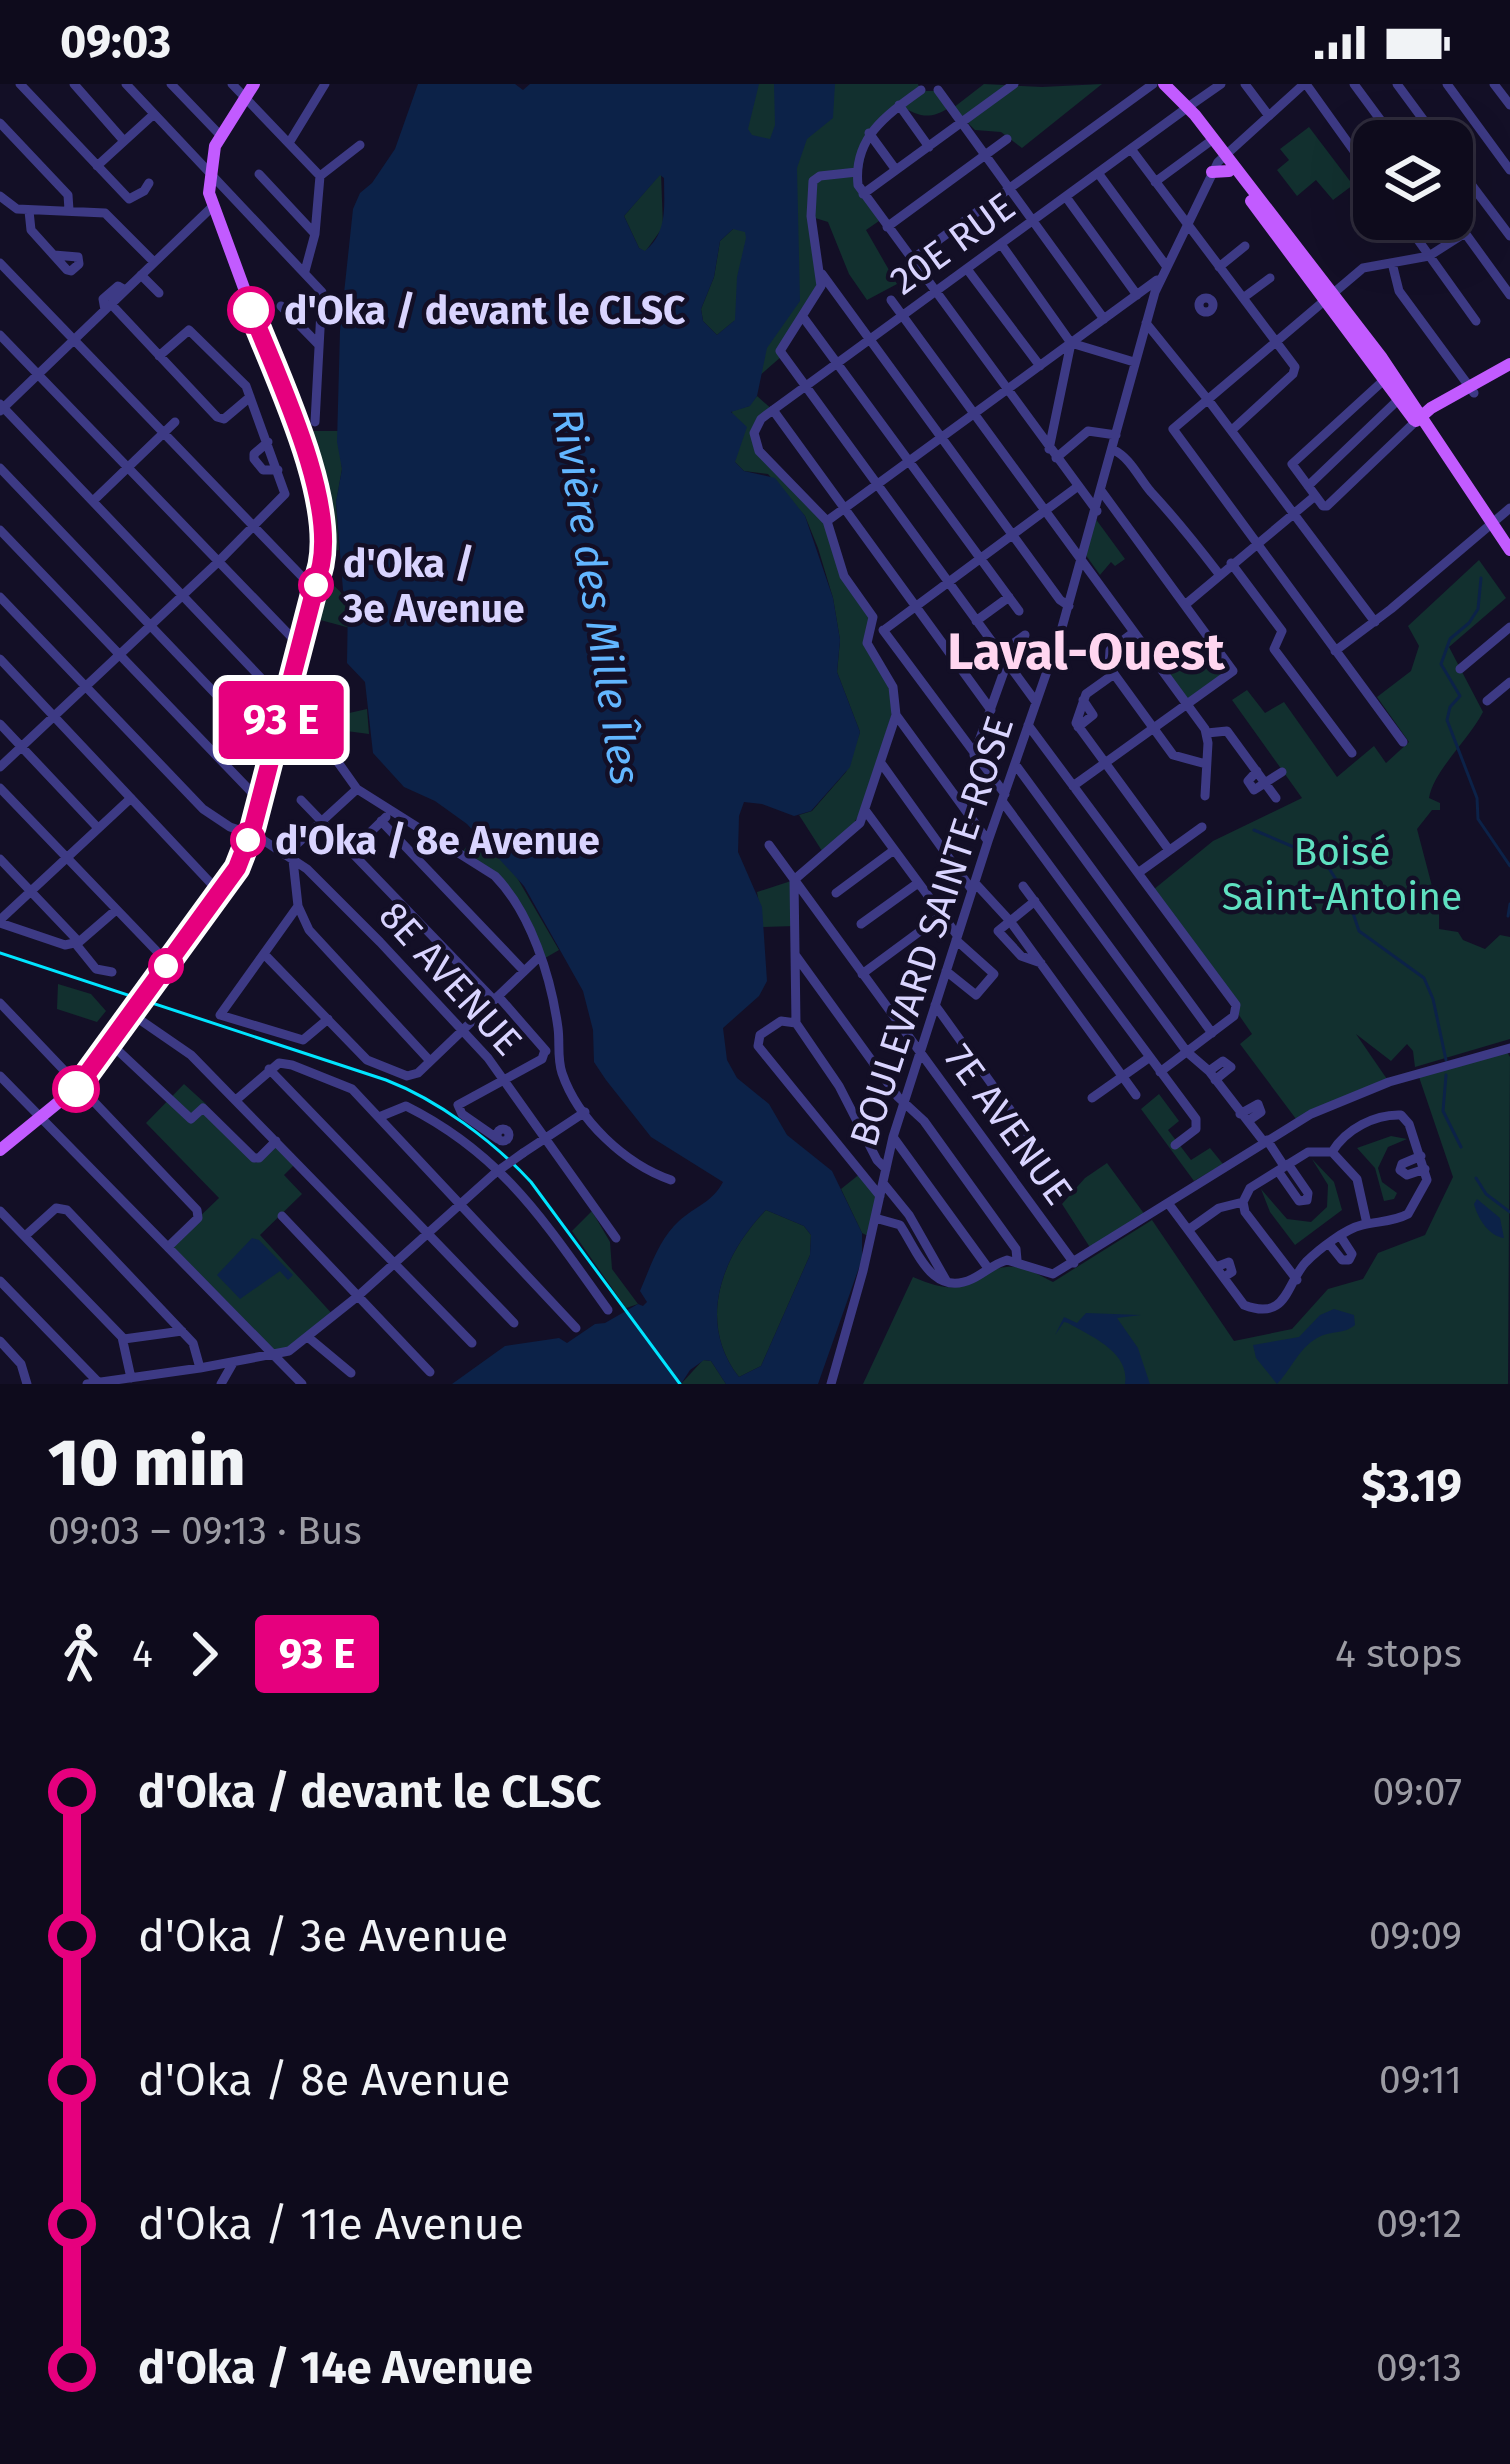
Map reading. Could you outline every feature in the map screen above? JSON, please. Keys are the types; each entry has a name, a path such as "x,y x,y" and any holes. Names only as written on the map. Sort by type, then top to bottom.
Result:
{"main road":[{"path":"1,1147 79,1085 237,868 260,801 315,590 325,541 320,494 212,207 204,165 254,84"},
{"path":"1158,84 1186,109 1328,295 1510,550"},
{"path":"1219,158 1237,144"},
{"path":"1328,295 1384,380 1401,394 1441,407"},
{"path":"1420,419 1510,368"},
{"path":"1433,436 1441,407"},
{"path":"1420,419 1466,495 1479,507"}],"street":[{"path":"20,84 129,199 149,183"},
{"path":"74,84 124,140"},
{"path":"126,84 305,271 323,296 315,422"},
{"path":"171,84 218,139"},
{"path":"232,84 320,176 315,234 305,271"},
{"path":"289,142 325,84"},
{"path":"863,194 1014,84"},
{"path":"911,260 1158,84"},
{"name":"20E RUE","path":"827,521 759,451 754,440 757,425 1221,84"},
{"path":"1245,84 1269,116"},
{"path":"1354,84 1381,120"},
{"path":"1396,84 1423,120"},
{"path":"1447,84 1510,170"},
{"path":"1494,84 1510,105"},
{"path":"1237,144 1301,85 1353,152"},
{"path":"1096,511 863,194 857,172 869,133 920,87 943,87 962,122 1104,319"},
{"path":"899,105 928,147"},
{"path":"98,166 154,114"},
{"path":"0,123 68,195 69,211"},
{"path":"869,133 896,170"},
{"path":"0,146 11,135"},
{"path":"887,227 1007,140"},
{"path":"320,176 360,145"},
{"path":"1131,149 1295,371 1232,430"},
{"path":"1155,182 1219,158"},
{"name":"BOULEVARD SAINTE-ROSE","path":"831,1384 893,1137 1102,493 1146,323 1145,294 1165,271 1219,158"},
{"path":"857,172 820,176 810,189 821,286 780,351 1036,702"},
{"path":"1098,173 1165,271"},
{"path":"259,174 315,234"},
{"path":"1473,186 1510,236"},
{"path":"1066,197 1145,294 827,521 844,576 878,629 1187,1052 1212,1076 1283,1167"},
{"path":"2,202 29,211 106,213 154,262"},
{"path":"212,207 1,407 317,730 357,789 495,876 518,905 539,957 554,1008 564,1079 585,1112 629,1161 670,1180"},
{"path":"29,211 32,230 54,255"},
{"path":"1418,240 1476,321"},
{"path":"1403,742 1173,429 1366,266 1429,256 1455,240"},
{"path":"1471,240 1510,295"},
{"path":"1001,244 1071,343 1134,362"},
{"path":"1220,267 1245,246"},
{"path":"0,263 315,590"},
{"path":"1392,263 1400,292 1471,390"},
{"path":"967,269 1040,366"},
{"path":"819,270 1069,606"},
{"path":"141,275 159,293"},
{"path":"1243,298 1270,278"},
{"path":"1207,298 1229,280"},
{"path":"891,300 1207,733 1204,796"},
{"path":"281,306 319,345"},
{"path":"108,307 219,419 250,398"},
{"path":"803,317 1019,610"},
{"path":"1146,323 1375,622"},
{"path":"0,767 284,494 246,386 195,332 184,331 159,356"},
{"path":"0,335 300,646"},
{"path":"1052,454 1071,343"},
{"path":"1384,380 1292,464 1325,507 1420,419"},
{"path":"1186,604 1293,513 1401,394"},
{"path":"773,410 991,710"},
{"path":"93,501 175,422"},
{"path":"1052,454 1093,430 1116,435"},
{"path":"268,442 254,459 263,470 278,470"},
{"path":"1112,449 1125,456 1219,574"},
{"path":"0,468 272,753"},
{"path":"886,1169 839,1085 796,1023 794,880 854,832 896,715 893,687 868,649 868,636 1077,488"},
{"path":"1073,786 1233,670 1102,493"},
{"path":"1335,651 1510,508"},
{"path":"0,530 260,801"},
{"path":"1231,563 1282,632 1274,649 1352,753"},
{"name":"8E AVENUE","path":"0,597 203,809 315,875 462,1030 616,1238"},
{"path":"976,621 1010,597"},
{"path":"1460,669 1508,631"},
{"path":"1134,632 1108,653 1107,664 1178,759 1206,764"},
{"path":"1000,653 1024,635"},
{"path":"0,659 220,893"},
{"path":"974,755 1007,663"},
{"path":"1114,674 1083,700 1078,727 1169,850"},
{"path":"292,678 320,696 333,715"},
{"path":"1487,701 1506,686 1510,700"},
{"path":"896,715 988,841"},
{"path":"0,724 98,828"},
{"path":"1028,725 1237,1011 1160,1072"},
{"path":"1207,733 1227,730 1276,798"},
{"path":"881,762 974,887 1010,921 1136,1095"},
{"path":"1015,764 1212,1033"},
{"path":"1266,784 1282,772"},
{"path":"0,788 169,964"},
{"path":"357,789 290,857 298,906 322,948 430,1061"},
{"path":"116,910 77,943 65,945 0,922 131,798"},
{"path":"301,800 545,1050 559,1053"},
{"path":"351,851 393,810"},
{"path":"865,810 957,938 994,974 976,995 946,971"},
{"path":"381,821 524,971"},
{"path":"1138,873 1202,827"},
{"name":"7E AVENUE","path":"769,845 1074,1263"},
{"path":"836,893 894,850"},
{"path":"0,859 96,970 112,972"},
{"path":"861,924 919,883"},
{"path":"1023,886 1198,1124 1175,1145"},
{"path":"1034,901 998,931 1021,956 1041,963"},
{"path":"298,906 220,1015 303,1040 328,1019"},
{"path":"862,974 942,915"},
{"path":"265,954 372,1063 407,1076 418,1073 539,957"},
{"path":"795,955 998,1221 1016,1249 1017,1260"},
{"path":"0,1003 197,1210 198,1218 168,1247"},
{"path":"935,1005 1026,1132"},
{"path":"133,1015 171,1038 236,1100 472,1343"},
{"path":"796,1023 781,1021 760,1035 758,1046 880,1196"},
{"path":"111,1044 191,1119 203,1108 254,1158 276,1142"},
{"path":"875,1218 900,1225 947,1282 965,1282 1000,1262 1017,1260 1047,1274 1074,1263 1265,1141 1355,1094 1510,1048"},
{"path":"495,1133 462,1114 460,1103 542,1059 545,1050"},
{"path":"1091,1098 1150,1057"},
{"path":"236,1100 269,1069 284,1063 345,1085 576,1328"},
{"path":"269,1069 514,1323"},
{"path":"0,1076 302,1384"},
{"path":"379,1117 406,1106 490,1160 528,1200 608,1310"},
{"path":"0,1281 95,1383 154,1380 275,1356 309,1338 495,1173 585,1112"},
{"path":"1168,1203 1244,1305 1255,1309 1282,1302 1305,1264 1340,1237 1413,1210 1427,1180 1406,1118 1396,1114 1348,1132 1332,1152"},
{"path":"893,1137 988,1268"},
{"path":"1297,1280 1245,1213 1243,1202 1250,1187 1314,1150 1332,1152 1346,1163 1361,1187 1367,1224"},
{"path":"1421,1156 1402,1164 1400,1170 1407,1175 1425,1169"},
{"path":"883,1183 909,1215 933,1268"},
{"path":"1188,1230 1219,1208 1243,1202"},
{"path":"25,1236 62,1207 182,1331 196,1348 200,1369"},
{"path":"0,1211 124,1339 131,1378"},
{"path":"282,1216 430,1372"},
{"path":"1330,1245 1342,1261 1349,1260 1352,1254 1340,1237"},
{"path":"124,1339 182,1331"},
{"path":"309,1338 351,1373"},
{"path":"0,1341 22,1364 27,1384"},
{"path":"221,1384 233,1363"}],"green space":[{"path":"736,84 918,84 921,91 938,91 947,109 924,115 901,106 869,133 858,190 879,221 866,230 897,284 867,300 849,274 828,222 812,217 821,279 782,356 758,377 734,321 717,335 703,321 701,309 714,277 720,241 733,229 734,192 747,140 748,113"},
{"path":"984,84 1102,84 1022,148 1001,132 975,130 953,108"},
{"path":"1309,127 1353,185 1333,200 1316,180 1297,196 1277,170 1289,160 1280,149"},
{"path":"661,173 663,227 645,252 624,216"},
{"path":"757,396 773,410 761,419 754,439 828,522 843,573 874,616 868,636 895,703 863,808 848,833 824,854 799,815 812,811 846,772 860,732 837,672 840,640 833,598 805,516 768,474 744,471 735,462 732,411 749,406"},
{"path":"302,431 338,431 342,469 336,503 339,550 329,551 326,502"},
{"path":"1095,518 1125,559 1115,566 1111,562 1100,575 1085,554"},
{"name":"Boisé Saint-Antoine","path":"1479,560 1506,598 1449,647 1483,712 1432,787 1429,798 1440,803 1440,810 1432,810 1417,829 1433,890 1439,893 1439,929 1458,932 1463,940 1485,949 1500,935 1510,937 1510,1039 1415,1067 1407,1044 1391,1061 1356,1034 1389,1082 1299,1123 1240,1044 1252,1034 1153,890 1213,841 1302,798 1232,700 1247,690 1265,713 1284,702 1337,777 1374,746 1386,763 1409,742 1377,697 1411,671 1419,646 1408,626"},
{"path":"324,579 345,599 350,628 313,618"},
{"path":"1212,639 1233,670 1187,704 1164,674"},
{"path":"308,706 316,716 326,707 336,716 367,709 369,734 339,730 334,724 317,730 301,711"},
{"path":"474,836 512,869 559,950 540,961 506,888 461,854"},
{"path":"794,880 795,926 763,927 757,892"},
{"path":"58,984 91,994 106,1011 97,1022 57,1009"},
{"path":"1507,1052 1508,1384 863,1384 913,1277 934,1285 963,1286 990,1271 1016,1267 1053,1282 1152,1220 1234,1341 1292,1329 1328,1289 1363,1279 1378,1253 1425,1235 1453,1177 1419,1077"},
{"path":"184,1084 206,1104 206,1114 256,1163 276,1145 295,1164 284,1175 302,1194 260,1235 335,1317 276,1356 168,1247 219,1198 146,1123"},
{"path":"1159,1094 1179,1121 1168,1130 1191,1160 1210,1148 1223,1164 1194,1181 1141,1109"},
{"path":"1391,1136 1407,1139 1388,1147 1378,1168 1382,1182 1397,1193 1384,1201 1375,1168 1357,1148"},
{"path":"1312,1159 1334,1182 1342,1210 1295,1245 1270,1212 1261,1189 1287,1219 1311,1222 1327,1207 1328,1185"},
{"path":"1107,1163 1145,1215 1091,1249 1062,1204 1085,1178"},
{"path":"861,1173 880,1196 870,1237 862,1233 841,1189"},
{"path":"766,1210 804,1226 811,1235 810,1255 761,1366 739,1377 719,1334 720,1290 737,1247"},
{"path":"592,1211 610,1242 612,1269 638,1304 626,1308 572,1231"},
{"path":"703,1360 711,1361 726,1384 681,1384"}],"water":[{"name":"Rivière des Mille Îles","path":"418,84 515,84 523,90 530,84 759,84 748,129 752,135 770,139 775,125 774,84 835,84 833,118 807,139 797,168 800,301 767,348 757,396 750,406 731,412 747,427 735,462 744,471 775,478 805,516 833,598 840,640 837,672 860,732 850,767 811,811 794,816 744,802 738,852 762,907 767,981 759,996 723,1028 727,1060 737,1078 769,1104 787,1135 832,1171 862,1233 862,1259 818,1384 726,1384 711,1361 704,1360 681,1384 452,1384 505,1346 559,1338 567,1343 595,1324 638,1304 643,1306 647,1302 640,1291 666,1236 723,1182 651,1137 606,1080 594,1062 593,1030 583,991 524,886 467,824 435,801 404,787 373,753 365,682 347,663 348,601 343,590 336,502 342,469 337,442 340,331 353,209 395,149","holes":["660,175 664,178 663,218 658,236 645,251 639,248 624,216","733,229 745,232 735,320 717,335 703,321 701,309 714,277 720,241","766,1210 804,1226 811,1235 810,1255 761,1366 739,1377 726,1356 717,1312 727,1268"]},
{"path":"1477,1199 1500,1218 1504,1238 1481,1221 1474,1204"},
{"path":"252,1238 293,1275 288,1280 280,1271 240,1299 217,1275"},
{"path":"1334,1309 1354,1315 1355,1325 1310,1343 1277,1384 1256,1358 1253,1345 1299,1337 1320,1315"},
{"path":"1086,1313 1141,1315 1117,1318 1138,1348 1150,1384 1125,1384 1122,1363 1115,1354 1068,1323 1055,1335 1064,1317 1077,1323"}],"waterway":[{"path":"1481,578 1478,609 1450,639 1441,664 1460,696 1447,720 1477,798 1478,819 1510,866"},
{"path":"1254,830 1324,860 1349,901 1359,931 1424,978 1446,1060"},
{"path":"1508,916 1510,904"},
{"path":"1446,1075 1443,1111 1461,1147"},
{"path":"1476,1178 1486,1194 1510,1212"}],"tram line":[{"path":"0,953 386,1080 445,1110 531,1182 680,1384"}],"bus line":[{"path":"76,1089 237,868 253,827 321,565 325,531 320,494 251,310"}],"place":[{"name":"d'Oka / devant le CLSC","path":"251,310"},
{"name":"d'Oka / 3e Avenue","path":"316,585"},
{"name":"d'Oka / 8e Avenue","path":"248,840"}],"district":[{"name":"Laval-Ouest","path":"1086,651"}]}
